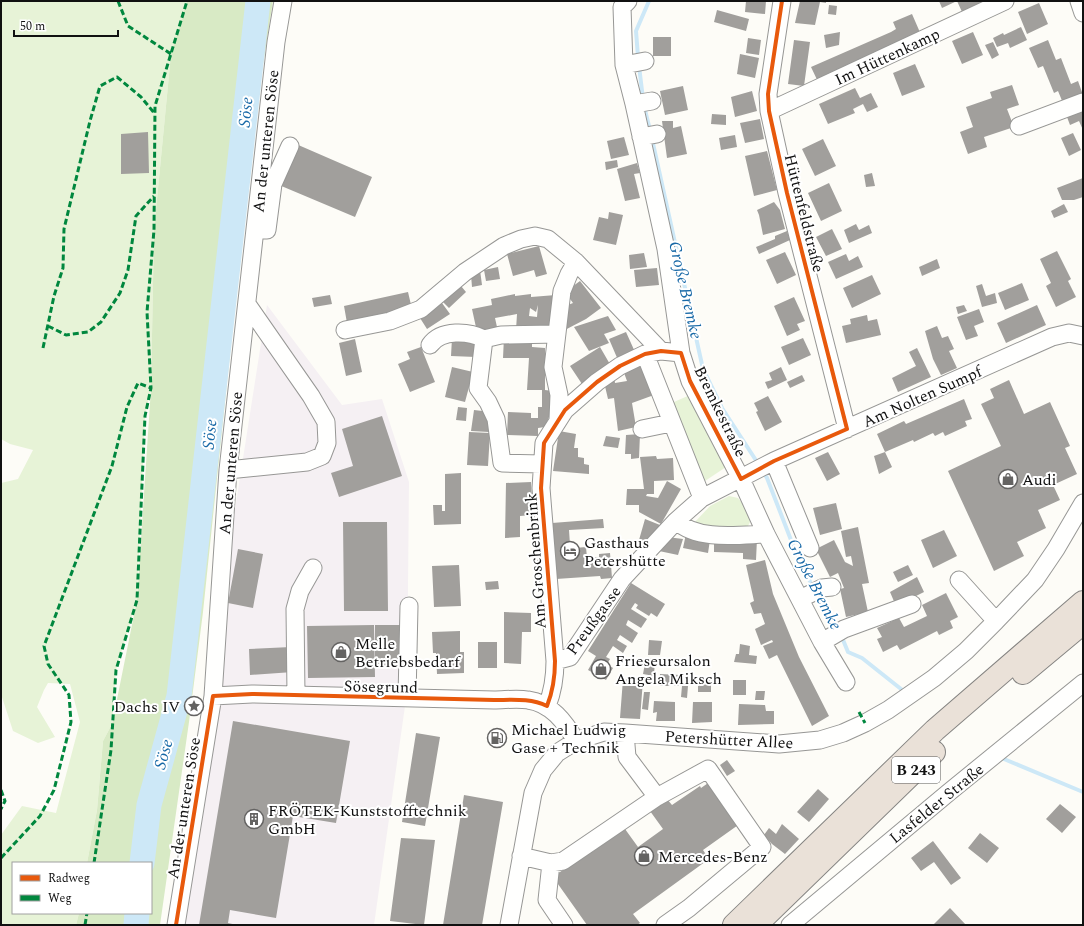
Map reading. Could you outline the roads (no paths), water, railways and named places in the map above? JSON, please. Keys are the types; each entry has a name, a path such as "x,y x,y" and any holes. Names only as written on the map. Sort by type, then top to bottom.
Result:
{"highway":[{"name":"B 243","path":"734,925 935,730 1083,602"},
{"name":"B 243","path":"756,925 948,738 1083,623"}],"street":[{"name":"An der unteren Söse","path":"176,925 213,696 228,470 276,42 282,1"},
{"name":"Bremkestraße","path":"628,1 622,7 649,135 681,353 690,381 759,469 766,534 817,592 834,635 846,682"},
{"name":"Hüttenfeldstraße","path":"782,1 768,94 769,111 789,201 847,429"},
{"name":"Im Hüttenkamp","path":"769,111 1004,1"},
{"path":"1078,1 1083,13"},
{"path":"1019,126 1083,102"},
{"path":"255,230 267,230 273,184 290,146"},
{"path":"345,330 390,321 421,309 465,272 504,246 521,239 535,236 548,239 576,262 653,352 671,423 702,498"},
{"path":"558,419 559,395 553,367 562,291 576,262"},
{"path":"228,470 307,462 322,456 327,443 326,422 312,396 247,304"},
{"path":"430,345 435,339 452,333 474,334 484,339 502,335 557,334"},
{"name":"Am Nolten Sumpf","path":"702,498 759,469 1052,337 1069,333 1083,336"},
{"path":"484,339 478,388 488,402 496,419 502,463 542,464"},
{"path":"653,352 681,353"},
{"name":"Am Groschenbrink","path":"547,706 552,693 555,675 555,661 541,488 544,443 565,410 598,382 620,366 653,352"},
{"path":"642,429 671,423"},
{"path":"759,469 810,548"},
{"name":"Preußgasse","path":"555,661 570,658 622,579 676,521 702,498"},
{"name":"Petershütter Allee","path":"510,925 533,792 543,770 557,752 576,741 604,732 779,744 820,740 860,726 888,710 934,678 966,651 996,621 1035,580 1056,549 1083,503"},
{"path":"676,521 684,528 715,536 766,534"},
{"path":"296,695 295,609 300,591 314,568"},
{"path":"959,580 996,621"},
{"path":"834,635 912,604"},
{"path":"407,698 409,606"},
{"name":"Lasfelder Straße","path":"790,925 1083,683"},
{"name":"Sösegrund","path":"213,696 252,694 494,700 527,699 547,706 557,714 576,741"},
{"path":"625,733 627,757 657,797"},
{"path":"521,856 551,863 563,861 657,797 708,769 762,847 689,908 665,925"},
{"path":"551,863 547,900 564,925"}],"waterway":[{"name":"Söse","path":"142,862 149,805 179,696 258,1"},
{"name":"Große Bremke","path":"638,57 636,31 649,1"},
{"name":"Große Bremke","path":"639,66 643,99"},
{"name":"Große Bremke","path":"644,106 650,130"},
{"name":"Große Bremke","path":"652,139 703,369 722,408 759,465"},
{"name":"Große Bremke","path":"763,471 791,540 813,588"},
{"name":"Große Bremke","path":"817,596 837,629"},
{"name":"Große Bremke","path":"841,635 848,652 862,658 901,689"},
{"name":"Große Bremke","path":"1004,759 1083,792"},
{"name":"Söse","path":"136,925 137,914"}],"place":[{"name":"Audi","path":"1008,479"},
{"name":"Gasthaus Petershütte","path":"570,551"},
{"name":"Melle Betriebsbedarf","path":"341,652"},
{"name":"Frieseursalon Angela Miksch","path":"601,669"},
{"name":"Dachs IV","path":"194,706"},
{"name":"Michael Ludwig Gase + Technik","path":"497,738"},
{"name":"FRÖTEK-Kunststofftechnik GmbH","path":"254,819"},
{"name":"Mercedes-Benz","path":"644,856"}]}
